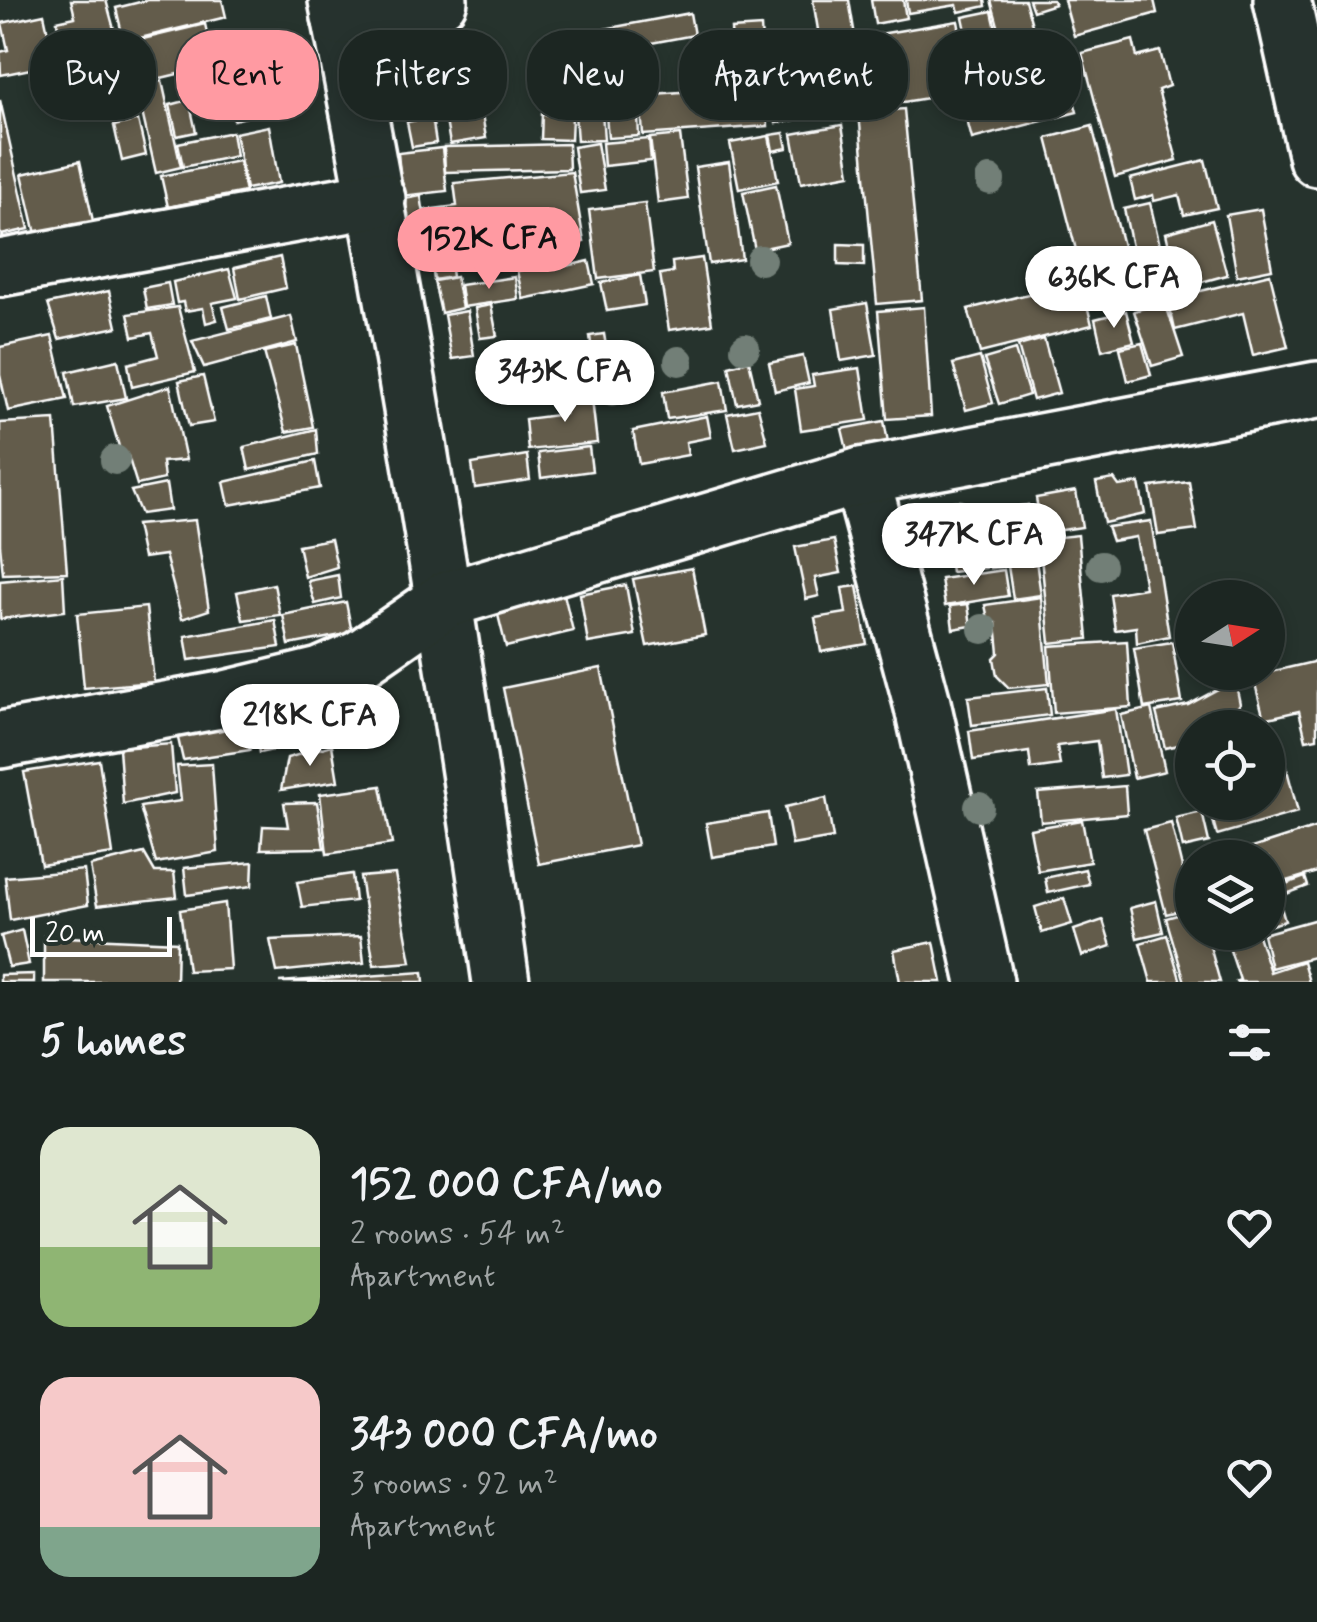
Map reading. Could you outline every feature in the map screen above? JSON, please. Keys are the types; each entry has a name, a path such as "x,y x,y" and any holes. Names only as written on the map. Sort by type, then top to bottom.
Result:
{"street":[{"path":"439,0 338,8 377,199 445,600 502,982"},
{"path":"1282,0 1317,158"},
{"path":"0,268 377,199"},
{"path":"0,740 226,699 321,676 360,658 445,600 861,476 1317,390"},
{"path":"861,476 922,703 985,982"}],"building":[{"path":"71,0 106,0 114,30 58,30 57,21 75,17"},
{"path":"148,0 222,0 226,17 156,34 156,30 121,30 116,8"},
{"path":"813,0 849,0 854,30 818,30"},
{"path":"871,0 903,0 906,18 875,24"},
{"path":"906,0 985,0 986,6 959,12 957,5 908,13"},
{"path":"991,0 1025,0 1033,30 999,30"},
{"path":"1029,0 1053,0 1055,4 1033,11"},
{"path":"1064,0 1154,0 1157,13 1081,34 1081,30 1072,30"},
{"path":"992,11 996,30 966,30 963,17"},
{"path":"690,13 693,30 679,30 679,38 659,42 659,30 599,30"},
{"path":"44,14 48,30 30,30 30,69 1,75 0,52 8,50 2,23"},
{"path":"958,21 960,30 928,30 928,98 908,101 908,30 904,30"},
{"path":"205,24 206,30 180,30"},
{"path":"176,31 176,74 156,79 156,36"},
{"path":"1133,40 1137,57 1160,51 1169,86 1158,90 1177,160 1115,177 1082,53"},
{"path":"162,81 181,167 156,173 144,120 156,120 156,82"},
{"path":"679,92 679,120 768,120 768,126 643,135 642,120 659,120 659,94"},
{"path":"0,100 29,229 1,235 0,232"},
{"path":"176,103 176,120 193,120 196,132 177,136 170,105"},
{"path":"138,120 146,155 122,161 114,126"},
{"path":"432,120 436,143 412,147 407,122"},
{"path":"446,120 483,120 486,138 450,144"},
{"path":"542,120 572,120 571,140 541,139"},
{"path":"575,120 603,120 604,140 577,141"},
{"path":"606,120 638,120 639,136 608,138"},
{"path":"860,120 905,120 922,300 877,304"},
{"path":"967,120 1046,120 972,139"},
{"path":"842,125 850,174 801,183 792,134"},
{"path":"269,126 279,183 246,189 235,133"},
{"path":"1092,126 1134,288 1089,300 1047,138"},
{"path":"232,132 236,156 183,167 178,143"},
{"path":"784,133 787,148 773,151 770,135"},
{"path":"680,135 688,199 658,203 650,138"},
{"path":"769,136 778,181 739,189 730,143"},
{"path":"649,139 651,161 604,166 602,143"},
{"path":"597,143 605,190 580,193 573,147"},
{"path":"568,144 569,169 445,172 444,147"},
{"path":"442,148 447,191 402,196 398,153"},
{"path":"1205,160 1217,208 1184,215 1179,195 1154,201 1153,195 1135,200 1130,179"},
{"path":"80,161 93,221 36,234 22,174"},
{"path":"239,161 245,192 168,207 161,176"},
{"path":"729,162 742,259 709,264 695,167"},
{"path":"572,172 584,242 434,259 424,210 457,206 454,183"},
{"path":"776,185 788,243 755,250 743,192"},
{"path":"421,196 426,226 408,229 404,199"},
{"path":"645,203 654,272 598,279 589,210"},
{"path":"1150,203 1162,254 1135,261 1124,209"},
{"path":"1261,209 1272,269 1237,276 1226,215"},
{"path":"1212,220 1227,275 1172,290 1163,257 1171,255 1166,233"},
{"path":"426,228 433,263 417,265 410,231"},
{"path":"838,244 864,245 864,266 838,265"},
{"path":"280,257 286,288 240,299 234,268"},
{"path":"702,258 712,324 669,330 660,274 673,272 672,262"},
{"path":"1161,259 1170,294 1146,301 1136,265"},
{"path":"589,261 594,284 523,299 517,271 556,262 557,268"},
{"path":"450,262 452,277 434,280 432,265"},
{"path":"229,269 237,298 212,303 217,320 206,323 203,308 185,311 183,302 177,303 173,282"},
{"path":"1270,274 1288,347 1253,355 1243,313 1175,330 1168,299"},
{"path":"640,275 645,305 607,311 601,283"},
{"path":"456,277 462,308 441,313 434,281"},
{"path":"515,277 518,299 463,307 460,285"},
{"path":"1081,281 1092,325 980,353 968,309"},
{"path":"168,283 172,305 147,309 143,288"},
{"path":"109,291 117,327 59,339 48,304"},
{"path":"266,296 271,319 229,329 223,307"},
{"path":"1165,302 1183,357 1152,366 1134,311"},
{"path":"867,303 876,355 841,361 833,309"},
{"path":"491,305 497,336 480,338 475,308"},
{"path":"178,307 195,372 132,387 128,364 158,356 152,333 133,337 128,314"},
{"path":"924,307 931,416 887,419 878,311"},
{"path":"467,311 474,356 452,359 444,315"},
{"path":"1126,311 1134,342 1102,350 1095,319"},
{"path":"291,316 297,342 204,367 192,341"},
{"path":"604,334 609,364 594,366 590,336"},
{"path":"52,336 67,399 8,411 0,375 0,347"},
{"path":"1044,339 1059,393 1033,400 1018,346"},
{"path":"1142,343 1151,375 1128,381 1120,348"},
{"path":"296,345 313,427 286,432 264,352"},
{"path":"1015,350 1029,395 999,404 984,359"},
{"path":"803,356 809,383 775,391 769,363"},
{"path":"980,357 993,403 966,410 953,364"},
{"path":"118,360 126,398 74,407 67,372"},
{"path":"749,361 758,400 737,404 729,366"},
{"path":"860,368 868,420 801,430 795,389 814,386 812,375"},
{"path":"203,376 214,422 189,426 179,381"},
{"path":"722,381 727,410 667,419 663,392"},
{"path":"170,386 186,460 162,462 164,479 137,485 128,456 121,453 107,406"},
{"path":"591,390 597,443 528,450 525,419 565,414 563,393"},
{"path":"758,408 767,442 735,449 727,414"},
{"path":"707,416 711,437 686,442 688,455 639,464 633,431"},
{"path":"55,420 67,572 3,574 0,423"},
{"path":"884,421 888,442 847,450 842,429"},
{"path":"316,429 318,454 249,470 244,447"},
{"path":"589,447 592,471 541,478 538,453"},
{"path":"527,455 530,480 475,488 472,464"},
{"path":"315,461 320,488 229,505 224,482"},
{"path":"1114,479 1119,486 1139,483 1145,514 1104,523 1096,482"},
{"path":"1189,482 1197,530 1158,535 1150,487"},
{"path":"166,484 170,510 141,514 131,491"},
{"path":"1076,491 1082,527 1042,533 1036,498"},
{"path":"1028,505 1041,595 1013,599 1008,566 990,568 982,511"},
{"path":"195,520 209,610 182,619 165,555 143,558 136,525"},
{"path":"1151,521 1169,636 1137,643 1136,627 1115,630 1110,594 1145,588 1136,537 1112,541 1107,527"},
{"path":"1078,535 1088,639 1050,643 1039,539"},
{"path":"331,539 337,567 305,577 298,545"},
{"path":"834,540 841,573 815,578 819,596 806,599 795,547"},
{"path":"985,553 986,568 951,572 949,557"},
{"path":"692,568 705,635 647,646 633,579"},
{"path":"1004,570 1008,596 945,606 941,579"},
{"path":"63,575 65,611 0,619 0,581"},
{"path":"338,575 341,598 315,604 308,581"},
{"path":"274,584 280,615 243,620 237,592"},
{"path":"626,585 635,635 588,643 580,594"},
{"path":"857,586 867,644 821,652 815,618 846,613 842,588"},
{"path":"564,594 573,631 506,647 497,611"},
{"path":"1041,597 1049,684 1009,688 997,676 996,623 988,619 985,605"},
{"path":"346,602 352,633 289,645 283,615"},
{"path":"968,604 971,626 953,629 950,606"},
{"path":"146,607 154,682 84,688 77,614"},
{"path":"275,620 280,647 189,660 185,636"},
{"path":"1127,641 1131,707 1054,713 1049,646"},
{"path":"1172,642 1175,690 1180,690 1182,702 1144,708 1134,648"},
{"path":"1317,661 1317,738 1306,740 1299,711 1285,714 1285,710 1262,710 1257,690 1285,690 1285,668"},
{"path":"601,668 637,845 539,864 503,688"},
{"path":"1047,688 1050,715 972,725 968,697"},
{"path":"1216,690 1237,690 1240,704 1235,710 1175,710 1175,746 1165,748 1156,712 1188,705"},
{"path":"293,707 296,745 259,753 252,712"},
{"path":"1151,708 1165,771 1134,778 1121,715"},
{"path":"1116,709 1126,775 1102,778 1097,741 1057,746 1060,765 1031,769 1029,752 973,760 969,731"},
{"path":"242,718 250,750 183,760 177,734"},
{"path":"171,744 175,793 123,804 119,748"},
{"path":"332,745 338,781 281,790 287,758"},
{"path":"99,760 113,854 41,865 24,772"},
{"path":"1285,762 1298,812 1285,816"},
{"path":"212,764 218,852 156,863 140,807 181,801 177,766"},
{"path":"381,786 392,844 327,854 320,794"},
{"path":"1125,786 1127,814 1041,822 1038,793"},
{"path":"826,798 833,838 792,845 785,807"},
{"path":"317,802 324,848 261,849 263,826 288,827 284,803"},
{"path":"768,813 773,847 712,857 706,823"},
{"path":"1082,820 1090,862 1038,871 1030,829"},
{"path":"1176,820 1204,820 1209,840 1181,840"},
{"path":"1213,820 1270,820 1217,835"},
{"path":"1171,823 1175,840 1175,912 1166,914 1144,830"},
{"path":"1317,827 1317,872 1285,882 1285,840 1276,840"},
{"path":"144,853 155,872 174,872 177,897 97,906 90,866"},
{"path":"253,862 252,886 187,895 184,868"},
{"path":"1085,869 1089,884 1048,893 1045,878"},
{"path":"84,870 88,905 10,920 5,877"},
{"path":"352,874 355,901 302,907 297,882"},
{"path":"395,874 411,962 374,965 360,877"},
{"path":"1305,877 1308,886 1285,895 1285,884"},
{"path":"1064,898 1072,924 1042,933 1035,907"},
{"path":"1156,901 1163,932 1137,938 1130,908"},
{"path":"225,903 230,969 188,971 180,910"},
{"path":"1175,916 1175,948 1166,918"},
{"path":"1317,919 1317,956 1271,968 1267,950 1285,950 1285,928"},
{"path":"1103,920 1111,946 1082,956 1074,930"},
{"path":"22,930 29,964 9,967 1,936"},
{"path":"1167,935 1181,982 1151,982 1140,943"},
{"path":"44,936 177,942 176,982 44,982"},
{"path":"361,936 364,963 277,972 270,940"},
{"path":"934,942 942,982 900,982 894,950"},
{"path":"1176,950 1211,950 1220,982 1185,982"},
{"path":"1230,950 1263,950 1270,972 1303,961 1309,982 1235,982 1240,980"},
{"path":"423,972 424,982 279,982"},
{"path":"34,974 34,982 0,982 0,975"}]}
